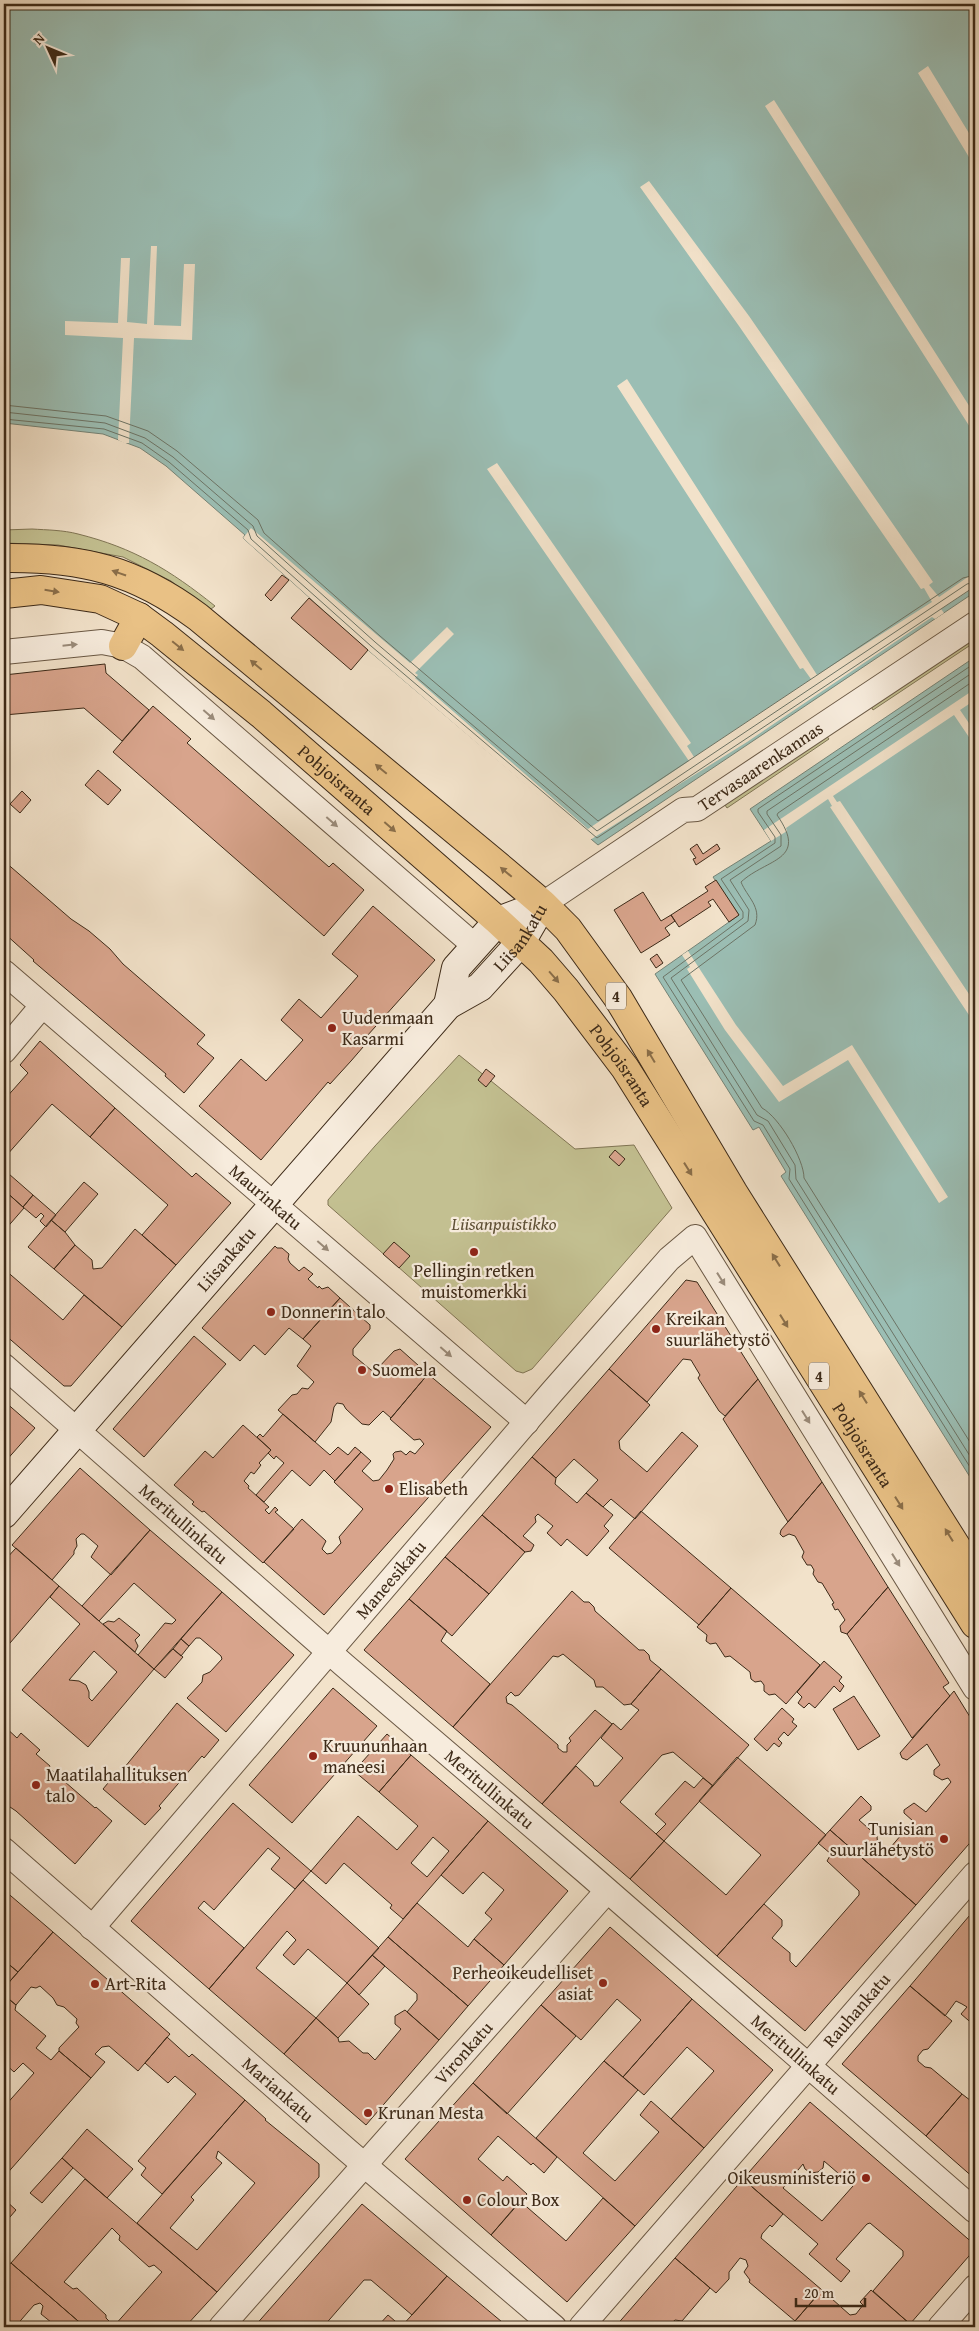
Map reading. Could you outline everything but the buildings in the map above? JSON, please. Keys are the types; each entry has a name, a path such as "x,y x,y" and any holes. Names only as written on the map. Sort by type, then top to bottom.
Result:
{"main road":[{"name":"Pohjoisranta","path":"4,558 36,557 93,564 141,580 163,592 198,617 543,904 582,947 618,998 733,1192 975,1576"},
{"name":"Pohjoisranta","path":"4,594 41,590 100,599 140,616 253,708 521,942 566,990 625,1068 975,1624"},
{"path":"123,646 140,616"}],"street":[{"name":"Tervasaarenkannas","path":"543,904 683,810 697,809 975,624"},
{"name":"Pohjoisranta","path":"4,652 102,642 123,646 142,657 475,946"},
{"name":"Liisankatu","path":"448,1004 456,968 498,921 543,904"},
{"name":"Liisankatu","path":"4,1514 448,1004 480,988 521,942 543,904"},
{"name":"Maurinkatu","path":"4,972 527,1422"},
{"path":"4,1052 42,1006"},
{"name":"Pohjoisranta","path":"695,1237 975,1688"},
{"name":"Maneesikatu","path":"92,1928 669,1259 695,1237"},
{"name":"Meritullinkatu","path":"4,1366 77,1428 330,1652 975,2211"},
{"name":"Mariankatu","path":"4,1850 364,2165 554,2327"},
{"name":"Rauhankatu","path":"581,2327 975,1874"},
{"name":"Vironkatu","path":"221,2327 607,1891"},
{"path":"940,2327 975,2287"}],"green space":[{"path":"32,529 72,533 134,553 167,571 215,606 206,613 196,601 171,581 123,557 58,545 4,543 4,530"},
{"path":"975,633 975,642 873,710 869,703"},
{"path":"825,734 829,739 727,808 723,802"},
{"name":"Liisanpuistikko","path":"459,1055 575,1149 634,1145 672,1208 532,1369 523,1373 516,1371 328,1205 328,1200 375,1146"}],"water":[{"path":"4,4 975,4 975,592 598,845 368,650 243,538 245,535 166,466 140,448 103,434 4,423"},
{"path":"975,657 975,1485 781,1176 786,1172 759,1127 753,1130 655,974 739,915 713,877 771,841 750,809"}],"pier":[{"path":"928,66 975,143 975,167 918,73"},
{"path":"774,100 975,415 975,435 765,106"},
{"path":"649,181 749,316 933,582 929,585 939,597 975,572 975,587 941,609 944,613 935,619 932,617 747,742 590,840 368,650 243,538 251,528 410,663 447,627 454,634 415,673 418,675 415,678 588,829 689,761 487,469 497,463 691,743 687,746 694,757 811,679 803,668 800,669 617,386 627,379 817,675 932,602 924,588 921,589 739,326 640,187"},
{"path":"151,246 157,246 154,325 181,326 184,264 195,264 192,340 134,338 129,443 124,443 118,440 123,338 65,335 65,321 118,323 121,258 130,258 127,322 147,324"},
{"path":"975,689 975,700 960,710 975,732 975,746 954,715 833,796 837,802 840,801 975,1003 975,1024 830,807 832,806 828,799 786,828 787,831 771,841 764,830"},
{"path":"688,951 736,1025 783,1086 852,1045 948,1197 939,1203 848,1060 779,1102 725,1030 687,969 690,967 682,955"}],"place":[{"name":"Uudenmaan Kasarmi","path":"332,1028"},
{"name":"Pellingin retken muistomerkki","path":"474,1252"},
{"name":"Donnerin talo","path":"271,1312"},
{"name":"Kreikan suurlähetystö","path":"656,1329"},
{"name":"Suomela","path":"362,1370"},
{"name":"Elisabeth","path":"389,1489"},
{"name":"Kruununhaan maneesi","path":"313,1756"},
{"name":"Maatilahallituksen talo","path":"36,1785"},
{"name":"Tunisian suurlähetystö","path":"944,1839"},
{"name":"Perheoikeudelliset asiat","path":"603,1983"},
{"name":"Art-Rita","path":"95,1984"},
{"name":"Krunan Mesta","path":"368,2113"},
{"name":"Oikeusministeriö","path":"866,2178"},
{"name":"Colour Box","path":"467,2200"}]}
